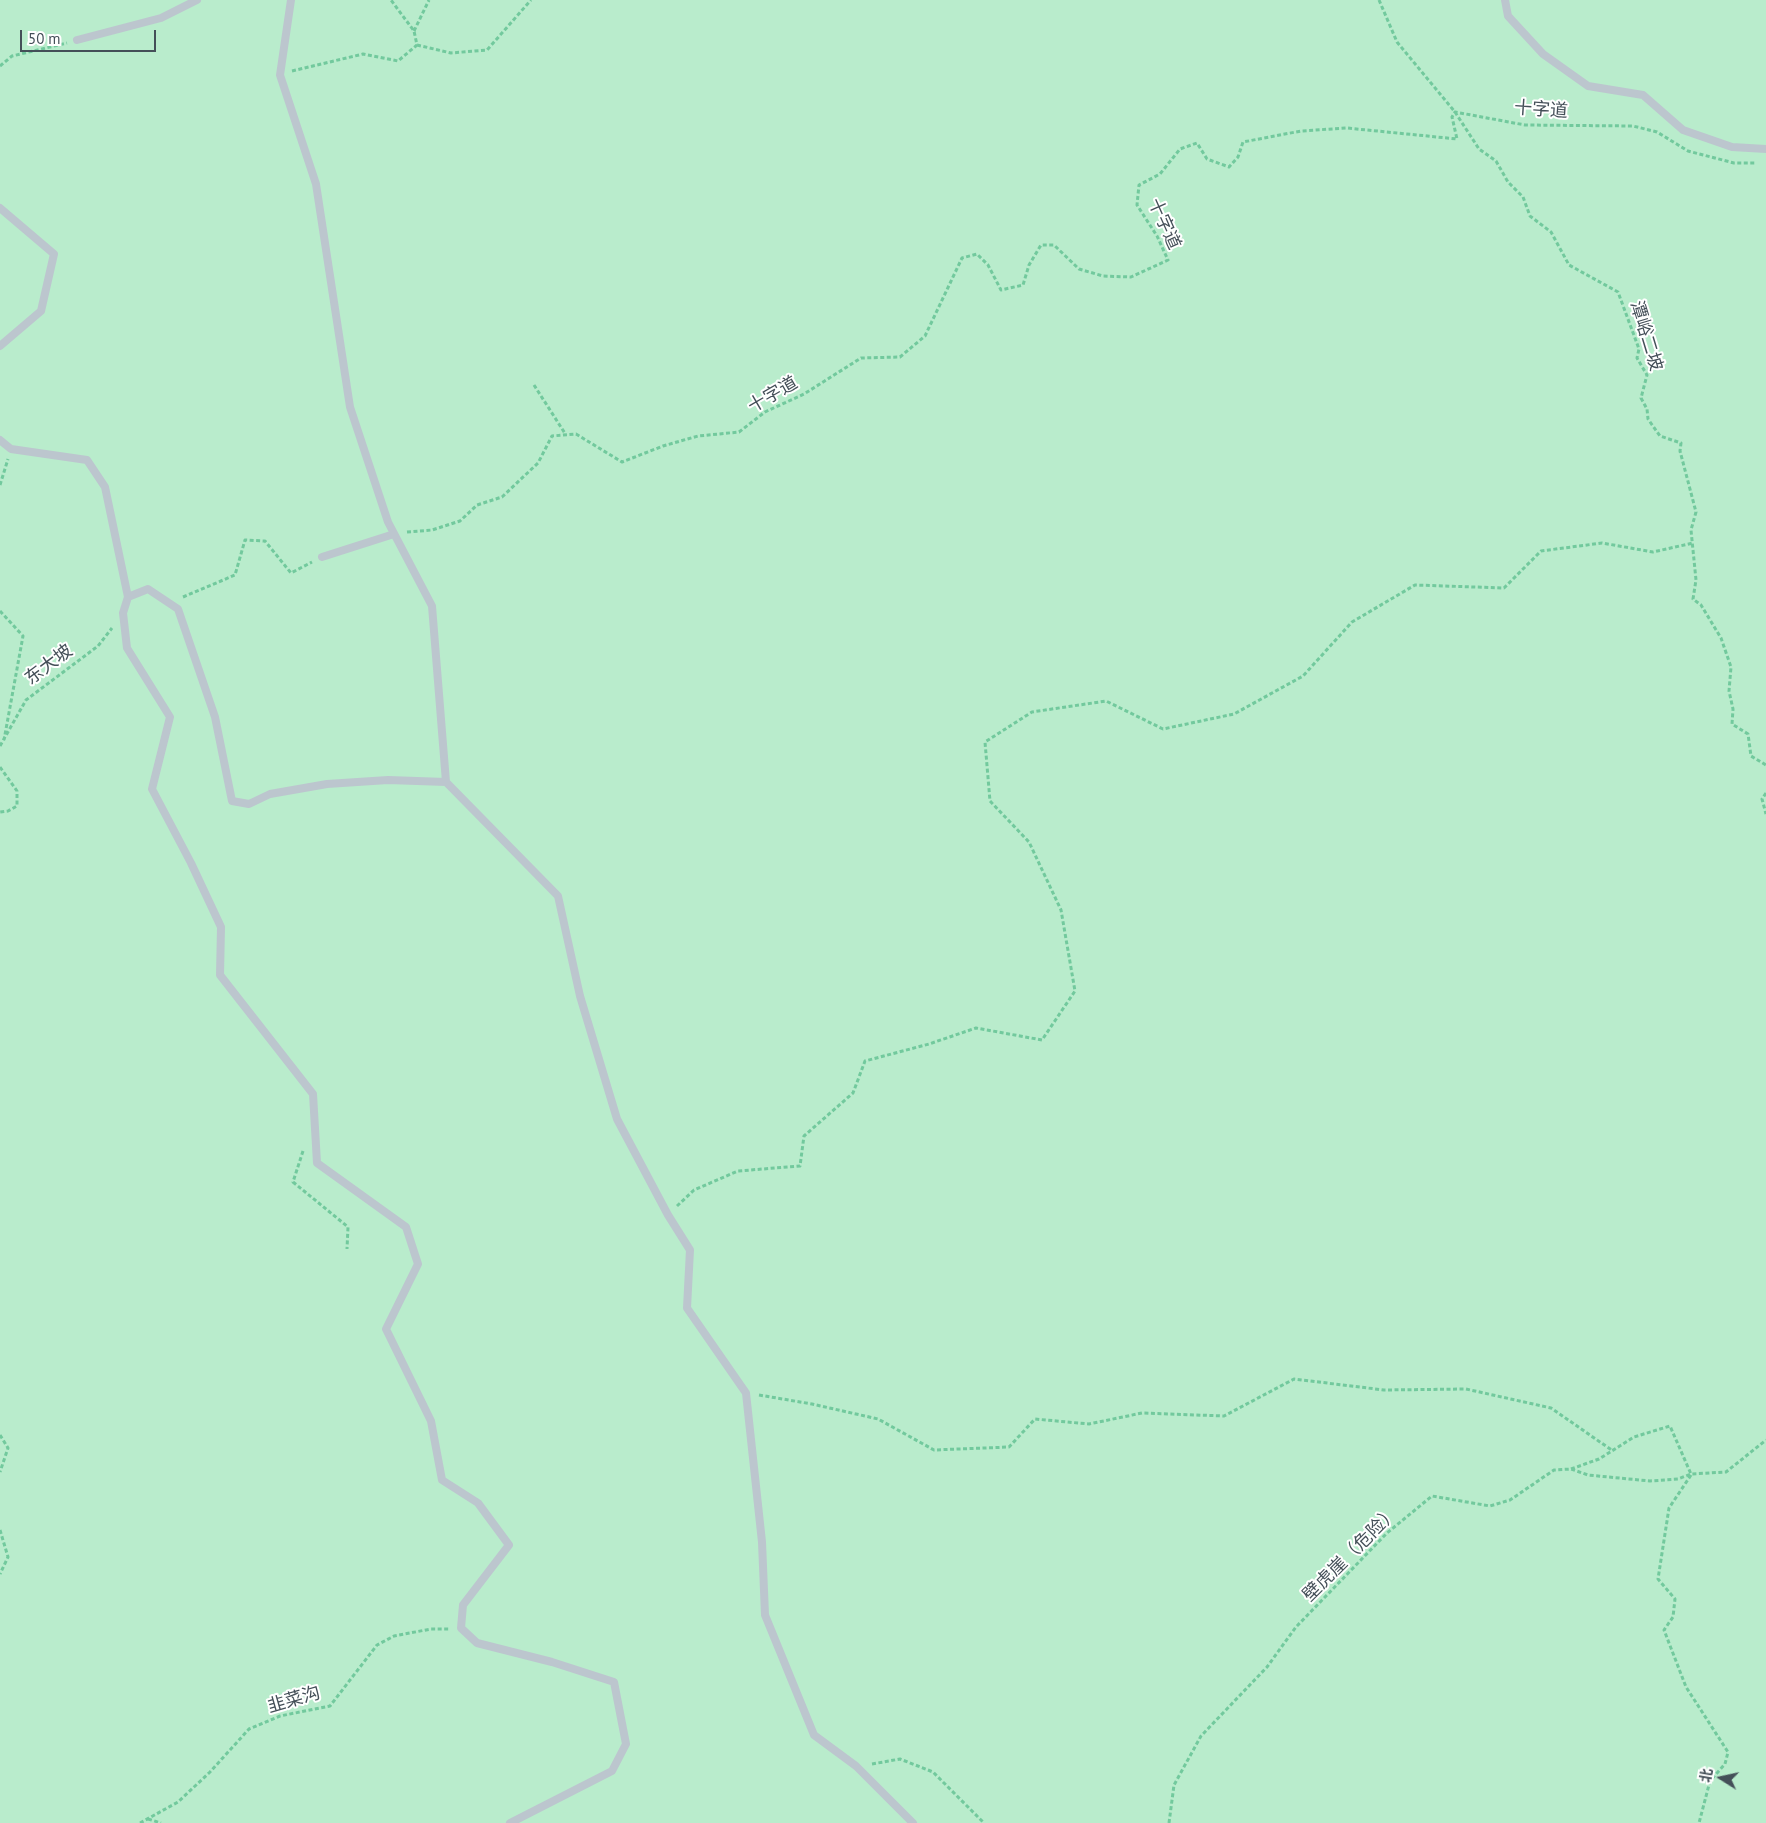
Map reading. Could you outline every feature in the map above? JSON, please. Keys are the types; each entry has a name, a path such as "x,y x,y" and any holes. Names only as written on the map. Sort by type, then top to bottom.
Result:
{"lane":[{"path":"77,40 161,18 197,0"},
{"path":"291,0 280,74 316,184 350,407 394,534 432,606 446,782 558,896 580,996 617,1119 668,1215 690,1250 687,1308 746,1393 762,1542 765,1615 814,1736 856,1766 913,1823"},
{"path":"1505,0 1508,16 1543,54 1588,86 1643,96 1684,130 1732,146 1766,149"},
{"path":"0,208 54,254 41,311 0,346"},
{"path":"0,440 10,449 87,460 104,486 128,597 123,614 127,648 170,717 152,789 191,863 221,927 220,975 313,1094 316,1163 406,1227 418,1264 386,1329 431,1421 442,1480 478,1503 509,1545 463,1605 461,1628 477,1643 552,1662 614,1682 626,1744 612,1771 510,1823"},
{"path":"322,557 394,534"},
{"path":"128,597 148,589 178,609 215,718 232,801 249,804 270,794 327,784 388,780 446,782"}],"path":[{"path":"391,0 414,30 417,45"},
{"path":"414,30 429,0"},
{"path":"417,45 451,53 487,50 531,0"},
{"path":"1379,0 1397,42 1455,112"},
{"path":"0,66 12,56 77,40"},
{"path":"280,74 363,54 398,61 417,45"},
{"name":"十字道","path":"566,435 576,434 622,462 663,446 698,436 739,432 765,412 804,394 861,358 900,357 926,336 962,258 978,254 988,265 1001,290 1023,284 1029,265 1041,245 1054,245 1079,269 1103,276 1131,277 1168,260 1137,205 1139,185 1160,174 1180,149 1197,143 1207,159 1229,167 1238,157 1243,142 1301,131 1347,128 1456,139 1452,117 1455,112 1525,125 1633,126 1657,132 1688,151 1734,163 1758,163"},
{"name":"潭峪二坡","path":"1455,112 1479,149 1496,161 1508,182 1523,197 1530,216 1551,232 1569,265 1618,292 1639,349 1637,358 1647,375 1641,398 1647,410 1648,419 1660,436 1681,443 1680,451 1696,512 1690,530 1696,580 1694,599 1701,605 1722,638 1731,667 1729,691 1734,709 1732,724 1748,734 1751,756 1766,765"},
{"path":"394,534 432,530 460,521 478,505 502,497 538,463 552,436 566,435 534,385"},
{"path":"0,485 10,449"},
{"path":"170,603 235,575 245,540 266,541 291,573 322,557"},
{"path":"668,1215 694,1190 738,1171 800,1166 804,1136 853,1093 864,1061 929,1044 976,1028 1042,1040 1075,991 1061,910 1029,842 990,801 985,742 1032,712 1106,701 1163,729 1234,714 1303,676 1352,622 1415,585 1504,588 1541,551 1602,543 1653,552 1693,543"},
{"path":"0,611 23,636 1,745"},
{"name":"东大坡","path":"1,745 26,700 98,646 123,614"},
{"path":"0,767 17,791 17,806 8,812 0,812"},
{"path":"1766,793 1762,799 1766,814"},
{"path":"316,1148 303,1151 293,1182 348,1227 347,1249"},
{"path":"746,1393 812,1404 878,1419 934,1450 1009,1447 1035,1419 1090,1424 1142,1413 1224,1416 1294,1379 1384,1390 1466,1389 1550,1408 1613,1451"},
{"path":"1571,1469 1599,1459 1634,1437 1670,1426 1691,1474 1669,1508 1658,1579 1676,1599 1673,1617 1664,1630 1686,1687 1728,1752 1725,1764 1710,1781 1698,1823"},
{"path":"0,1435 8,1448 0,1472"},
{"name":"壁虎崖（危险）","path":"1169,1823 1174,1785 1202,1736 1267,1667 1296,1627 1387,1533 1432,1496 1490,1506 1510,1500 1554,1470 1571,1469 1588,1475 1650,1481 1678,1479 1691,1474 1726,1472 1766,1440"},
{"path":"0,1530 8,1557 0,1574"},
{"name":"韭菜沟","path":"140,1823 178,1802 210,1772 249,1729 280,1716 330,1706 377,1645 394,1636 431,1629 461,1628"},
{"path":"856,1766 900,1759 933,1772 984,1823"},
{"path":"148,1819 161,1823"}],"green space":[{"path":"0,0 1766,0 1766,1823 0,1823"}]}
